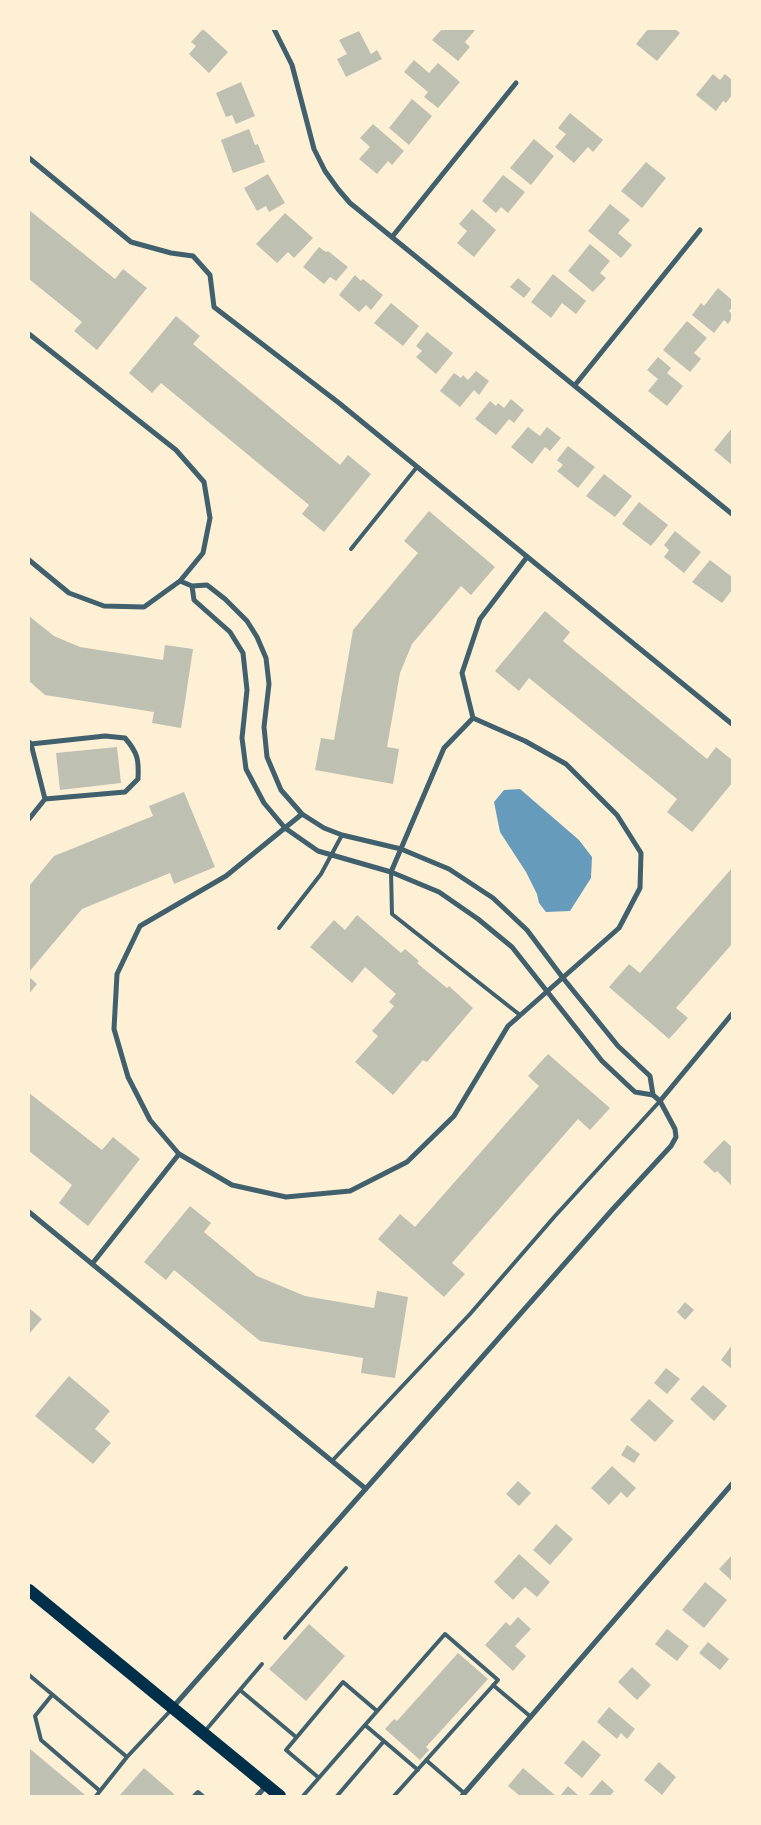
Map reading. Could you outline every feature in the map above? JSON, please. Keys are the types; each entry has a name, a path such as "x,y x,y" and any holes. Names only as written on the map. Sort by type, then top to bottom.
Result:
{"main road":[{"path":"29,1590 280,1796"}],"street":[{"path":"274,29 292,65 314,149 325,171 350,203 732,514"},
{"path":"392,237 516,83"},
{"path":"29,158 131,242 171,253 193,256 210,275 214,307 339,403 732,724"},
{"path":"575,386 700,230"},
{"path":"29,334 176,450 204,482 210,518 203,553 180,581 144,606 104,606 69,593 29,560"},
{"path":"473,718 462,673 480,619 527,557"},
{"path":"180,581 192,586 207,585 247,621 257,637 266,658 269,684 264,727 267,758 281,790 302,814 324,828 342,835 401,849 449,869 493,898 527,930 618,1046 650,1076 653,1095"},
{"path":"173,1707 612,1210 671,1146 676,1136 676,1129 660,1101 653,1095 635,1092 602,1061 512,947 478,919 439,892 391,872 318,851 285,828 264,803 246,769 242,738 247,690 243,653 230,632 194,600 192,586"},
{"path":"391,872 444,748 473,718"},
{"path":"302,814 226,876 140,926 117,974 114,1029 128,1077 150,1120 179,1154 232,1185 286,1197 350,1191 407,1162 454,1116 508,1026 548,993 619,928 640,888 641,853 617,815 566,764 525,741 473,718"},
{"path":"29,819 45,799 126,792 138,779 139,764 135,750 125,738 105,736 30,743 45,799"},
{"path":"660,1101 732,1014"},
{"path":"92,1264 179,1154"},
{"path":"29,1212 366,1489"},
{"path":"463,1795 732,1484"},
{"path":"257,1796 267,1785"}],"lane":[{"path":"351,549 417,467"},
{"path":"279,928 321,874 342,835"},
{"path":"391,872 392,914 520,1015"},
{"path":"332,1461 470,1314 554,1216 660,1101"},
{"path":"285,1638 346,1568"},
{"path":"303,1796 445,1634 498,1680 394,1796"},
{"path":"204,1732 262,1664"},
{"path":"29,1676 128,1757"},
{"path":"320,1778 286,1750 296,1737 343,1682 377,1711"},
{"path":"493,1685 531,1717"},
{"path":"240,1690 296,1737"},
{"path":"52,1695 35,1716 41,1740 100,1791"},
{"path":"96,1796 173,1707"},
{"path":"365,1725 418,1770"},
{"path":"337,1796 384,1741"},
{"path":"426,1760 463,1795"},
{"path":"194,1796 198,1792 203,1796"}],"water":[{"path":"520,789 579,840 592,857 591,878 570,911 546,912 539,903 537,894 526,872 500,832 494,802 504,790"}],"building":[{"path":"203,29 228,52 209,73 189,54 196,46 191,42"},
{"path":"442,29 476,29 465,42 470,47 458,61 432,40"},
{"path":"648,29 675,29 680,33 657,61 636,44"},
{"path":"359,31 371,54 377,50 382,59 346,77 337,59 347,54 339,40"},
{"path":"414,60 429,73 438,63 460,82 438,108 424,97 428,92 404,72"},
{"path":"713,74 720,80 725,74 732,80 732,95 726,103 723,101 716,111 696,95"},
{"path":"241,82 255,116 236,124 232,115 226,117 216,93"},
{"path":"412,99 432,116 409,145 389,128"},
{"path":"570,113 603,140 593,152 588,147 574,163 555,147 566,134 558,128"},
{"path":"373,124 404,151 392,165 388,161 377,174 359,159 370,147 360,138"},
{"path":"249,129 255,145 258,144 265,162 233,173 221,140"},
{"path":"534,139 554,156 531,185 510,168"},
{"path":"646,162 666,178 642,208 621,191"},
{"path":"268,174 285,203 269,212 266,206 257,211 244,188"},
{"path":"503,175 525,192 508,213 501,207 496,213 482,201"},
{"path":"610,204 630,220 618,233 632,245 621,258 588,231"},
{"path":"472,209 496,230 474,257 457,243 467,231 459,224"},
{"path":"29,210 115,279 123,269 147,288 97,350 74,331 82,322 29,279"},
{"path":"285,213 313,238 294,258 288,252 277,263 256,244"},
{"path":"590,244 610,261 600,273 606,278 593,292 568,271"},
{"path":"319,247 326,252 328,251 348,267 336,281 330,277 324,284 303,267"},
{"path":"553,274 586,301 576,314 562,303 551,318 531,302"},
{"path":"355,275 383,295 371,310 366,305 359,312 339,295"},
{"path":"518,278 531,289 524,298 510,287"},
{"path":"718,288 732,300 732,307 729,311 732,314 732,318 728,324 724,320 714,333 692,315 701,303 704,306"},
{"path":"391,303 419,326 403,346 374,323"},
{"path":"176,316 200,336 193,344 340,465 348,455 371,474 324,532 302,514 309,505 161,383 152,393 129,373"},
{"path":"687,321 707,338 694,353 701,359 690,372 663,350"},
{"path":"427,332 453,353 436,374 416,357 422,351 416,346"},
{"path":"658,357 671,368 667,373 683,386 667,406 648,391 658,379 647,370"},
{"path":"476,371 489,381 479,395 474,390 460,407 440,391 454,373 461,378 463,375 468,380"},
{"path":"511,399 524,410 514,423 509,419 496,435 475,419 490,401 496,406 498,403 504,408"},
{"path":"528,427 540,436 547,427 561,438 550,451 545,447 532,464 511,447"},
{"path":"732,428 732,465 714,450"},
{"path":"568,446 595,467 578,488 557,471 563,465 557,460"},
{"path":"604,474 632,496 615,517 586,496"},
{"path":"639,502 668,525 651,546 622,524"},
{"path":"429,511 495,567 471,595 461,586 412,644 400,673 387,747 399,749 393,784 315,770 321,738 334,740 353,630 418,553 404,541"},
{"path":"675,531 701,552 684,573 664,557 669,550 664,545"},
{"path":"710,560 732,577 732,590 722,603 692,582"},
{"path":"545,611 570,632 563,641 707,759 716,747 732,760 732,783 692,832 667,812 677,799 529,678 519,691 495,671"},
{"path":"29,616 54,636 80,647 163,660 165,645 193,649 181,728 152,723 154,712 45,695 29,681"},
{"path":"117,747 121,783 60,790 56,753"},
{"path":"184,792 215,867 174,884 170,873 82,909 29,972 29,886 54,856 153,816 149,806"},
{"path":"732,868 732,944 676,1008 688,1018 669,1039 609,987 629,964 640,973"},
{"path":"357,915 401,953 405,949 419,961 417,963 447,988 449,986 473,1008 427,1062 423,1060 393,1095 355,1062 378,1036 372,1031 394,1006 389,1002 396,994 365,967 352,983 310,947 334,920 345,930"},
{"path":"29,977 37,984 29,994"},
{"path":"548,1054 610,1108 590,1130 578,1119 452,1263 465,1274 444,1297 378,1239 400,1214 415,1227 539,1086 528,1076"},
{"path":"29,1093 102,1150 113,1137 140,1159 88,1226 59,1203 72,1185 29,1151"},
{"path":"724,1140 732,1147 732,1186 717,1171 715,1173 703,1162"},
{"path":"190,1206 211,1223 204,1232 257,1276 305,1296 374,1308 377,1291 408,1297 395,1378 361,1373 363,1358 260,1341 174,1270 166,1280 144,1262"},
{"path":"685,1302 694,1310 685,1320 677,1312"},
{"path":"29,1308 42,1319 29,1334"},
{"path":"732,1345 732,1369 721,1360"},
{"path":"666,1368 680,1379 667,1394 654,1383"},
{"path":"69,1376 110,1411 95,1429 111,1443 93,1464 35,1416"},
{"path":"703,1385 727,1406 714,1421 690,1399"},
{"path":"649,1399 674,1421 655,1442 630,1420"},
{"path":"627,1445 640,1454 634,1463 621,1455"},
{"path":"612,1466 636,1488 627,1498 621,1492 609,1505 591,1488"},
{"path":"518,1481 531,1493 519,1506 506,1494"},
{"path":"556,1524 573,1539 550,1565 533,1550"},
{"path":"519,1554 550,1582 537,1597 525,1587 513,1600 494,1582"},
{"path":"732,1555 732,1581 719,1569"},
{"path":"705,1582 727,1600 704,1628 682,1610"},
{"path":"518,1617 531,1629 515,1646 526,1656 513,1671 485,1645 506,1622 510,1626"},
{"path":"309,1624 345,1656 306,1701 269,1669"},
{"path":"667,1629 689,1646 677,1661 655,1644"},
{"path":"708,1642 729,1659 720,1670 699,1653"},
{"path":"458,1653 488,1679 426,1747 429,1750 420,1760 385,1729 394,1719 397,1721"},
{"path":"632,1667 651,1685 637,1700 618,1682"},
{"path":"609,1707 635,1729 627,1739 621,1733 617,1739 597,1722"},
{"path":"583,1740 601,1755 582,1778 564,1763"},
{"path":"29,1748 85,1795 29,1796"},
{"path":"659,1762 676,1777 662,1795 644,1780"},
{"path":"144,1768 174,1794 174,1796 119,1796"},
{"path":"523,1768 556,1796 520,1796 508,1786"},
{"path":"602,1780 614,1791 610,1796 588,1796"},
{"path":"568,1786 579,1796 560,1796"}]}
